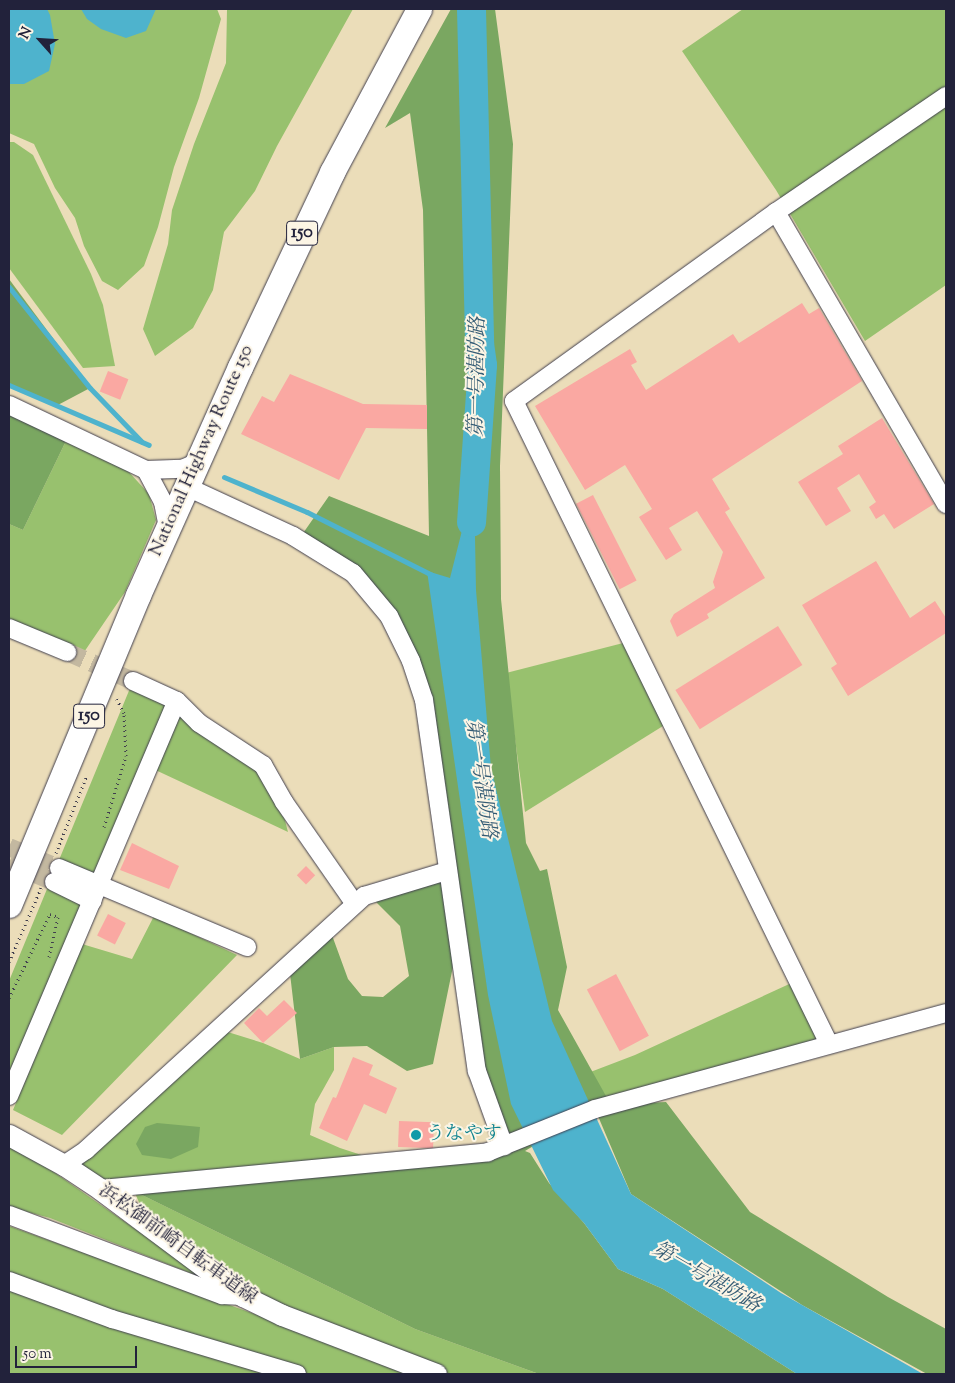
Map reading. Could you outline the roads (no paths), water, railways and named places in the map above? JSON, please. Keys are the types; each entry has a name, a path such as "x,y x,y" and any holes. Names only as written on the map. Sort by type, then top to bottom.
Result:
{"highway":[{"name":"National Highway Route 150","path":"9,905 185,486 285,268 337,164 419,9"}],"main road":[{"name":"浜松御前崎自転車道線","path":"9,1135 64,1165 100,1189 243,1296 282,1315 436,1374"}],"street":[{"path":"829,1044 514,401 776,212 946,96"},
{"path":"776,212 946,504"},
{"path":"9,404 146,470 182,469 196,462"},
{"path":"146,470 163,502 168,527"},
{"path":"185,486 293,536 353,573 389,616 411,661 424,700 477,1071 504,1146"},
{"path":"9,628 67,652"},
{"path":"133,681 177,701 199,723 263,765 284,802 355,904"},
{"path":"9,1096 177,701"},
{"path":"64,1165 86,1150 364,896 448,871"},
{"path":"56,875 96,893 247,947"},
{"path":"100,1189 488,1152 595,1109 946,1013"},
{"path":"9,1215 222,1295 243,1296"},
{"path":"9,1281 112,1320 297,1374"}],"water":[{"path":"9,9 47,9 50,15 55,44 49,71 24,84 9,84"},
{"path":"81,9 156,9 146,31 126,38 101,29 87,19"},
{"path":"474,483 476,590 491,768 552,1021 631,1194 781,1293 923,1374 797,1374 663,1289 618,1269 584,1223 553,1190 511,1104 488,995 427,571 450,578"}],"waterway":[{"name":"第一号湛防路","path":"471,9 479,343 482,365 471,522"},
{"path":"9,287 90,388 141,441"},
{"path":"9,385 149,445"},
{"path":"224,477 307,512 432,575"}],"tunnel":[{"path":"67,652 133,681"},
{"path":"9,847 59,868"},
{"path":"9,863 54,882"}],"place":[{"name":"うなやす","path":"416,1135"}]}
